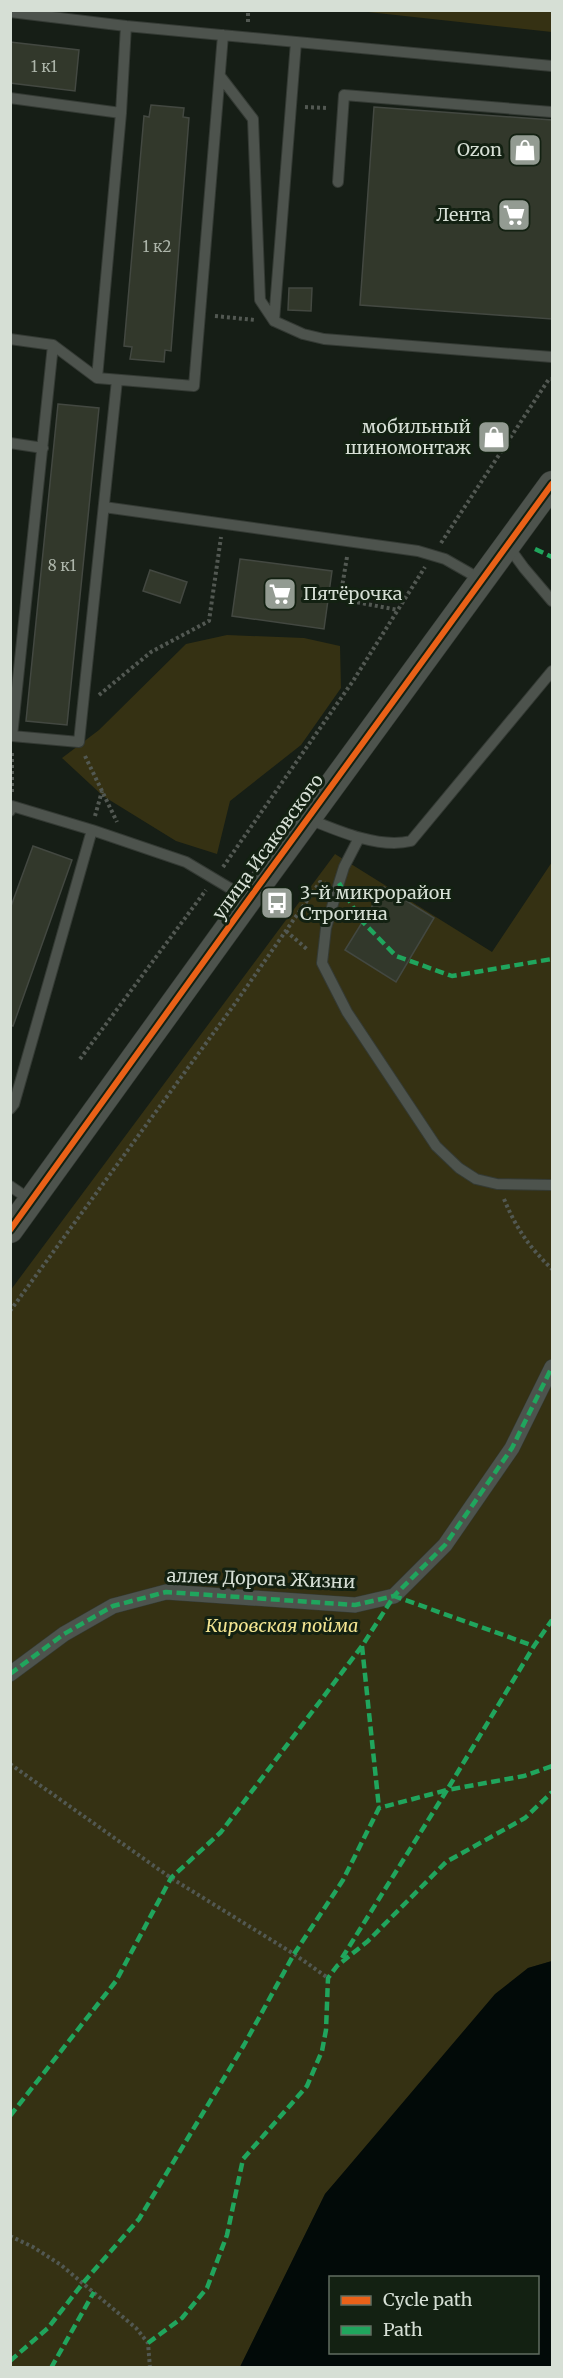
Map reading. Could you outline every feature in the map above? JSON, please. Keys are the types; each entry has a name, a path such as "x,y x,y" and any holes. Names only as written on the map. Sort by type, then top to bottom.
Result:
{"street":[{"name":"улица Исаковского","path":"10,1230 248,899 309,819 480,579 508,546 552,484"},
{"name":"аллея Дорога Жизни","path":"10,1674 64,1634 113,1606 166,1592 355,1605 394,1596 445,1545 512,1448 552,1366"}],"lane":[{"path":"10,12 126,26 552,66"},
{"path":"97,378 121,112 126,26"},
{"path":"10,339 53,345 97,378 194,386 224,35"},
{"path":"274,321 296,42"},
{"path":"220,76 253,119 260,300 274,321 303,334 324,339 552,357"},
{"path":"338,182 344,95 552,112"},
{"path":"10,98 121,112"},
{"path":"53,345 12,736 79,742 117,380"},
{"path":"10,443 43,448"},
{"path":"104,507 418,551 446,560 480,579"},
{"path":"508,546 552,601"},
{"path":"309,819 359,838 403,843 411,841 552,671"},
{"path":"11,809 92,830 186,862 248,899"},
{"path":"10,1109 14,1104 92,830"},
{"path":"359,838 344,867 339,883 327,928 322,963 347,1012 436,1146 459,1168 476,1179 497,1184 552,1185"},
{"path":"10,1186 32,1202"}],"path":[{"path":"291,106 343,110"},
{"path":"200,315 274,321"},
{"path":"80,1059 215,879 353,681 433,555 549,379 552,379"},
{"path":"82,709 151,652 209,621 224,524"},
{"path":"349,541 340,599 398,610"},
{"path":"11,809 12,736"},
{"path":"79,742 126,842"},
{"path":"92,830 102,790"},
{"path":"10,1311 320,882 339,883"},
{"path":"286,931 322,963"},
{"path":"497,1184 515,1225 531,1247 552,1269"},
{"path":"10,1764 171,1878 294,1954 328,1978"},
{"path":"10,2236 33,2247 61,2265 136,2328 148,2343 150,2367"}],"green space":[{"path":"359,11 552,11 552,32"},
{"path":"227,635 304,638 340,646 341,688 301,745 230,801 217,854 176,841 103,796 62,758 99,730 186,644"},
{"name":"Кировская пойма","path":"335,854 492,952 552,862 552,1961 528,1968 325,2194 240,2367 11,2367 10,1291"}],"shaded area":[{"path":"552,1961 552,2367 240,2367 325,2194 495,1994 528,1968"}],"building":[{"path":"10,42 79,50 75,91 10,83"},
{"path":"151,105 184,108 183,117 189,118 171,351 165,350 164,362 130,359 132,347 124,346 144,116 149,117"},
{"path":"374,107 552,120 552,319 360,305"},
{"path":"289,288 312,288 311,311 288,310"},
{"path":"58,404 99,408 67,725 26,721"},
{"path":"240,559 332,571 324,629 232,616"},
{"path":"150,570 187,582 180,603 143,591"},
{"path":"33,846 72,860 13,1026 10,1025 10,909"},
{"path":"384,887 434,918 396,982 345,950"}],"marked path":[{"path":"535,549 552,557"},
{"path":"339,883 360,919 396,956 452,976 552,959"},
{"path":"10,1674 64,1634 113,1606 166,1592 355,1605 394,1596 445,1545 512,1448 552,1367"},
{"path":"10,2116 116,1981 171,1878 221,1832 362,1646 394,1596 534,1646"},
{"path":"10,2361 48,2328 83,2283 139,2219 244,2045 294,1954 343,1880 379,1808 447,1790 552,1620"},
{"path":"362,1646 379,1808"},
{"path":"342,1958 447,1790 524,1776 552,1766"},
{"path":"148,2343 182,2318 207,2288 227,2235 243,2159 307,2086 322,2051 326,2030 328,1978 337,1966 368,1941 446,1862 525,1818 552,1792"},
{"path":"51,2368 94,2292"}],"cycle path":[{"path":"10,1230 552,484"}],"place":[{"name":"Ozon","path":"525,150"},
{"name":"Лента","path":"514,215"},
{"name":"мобильный шиномонтаж","path":"494,437"},
{"name":"Пятёрочка","path":"280,594"},
{"name":"3-й микрорайон Строгина","path":"277,903"}]}
